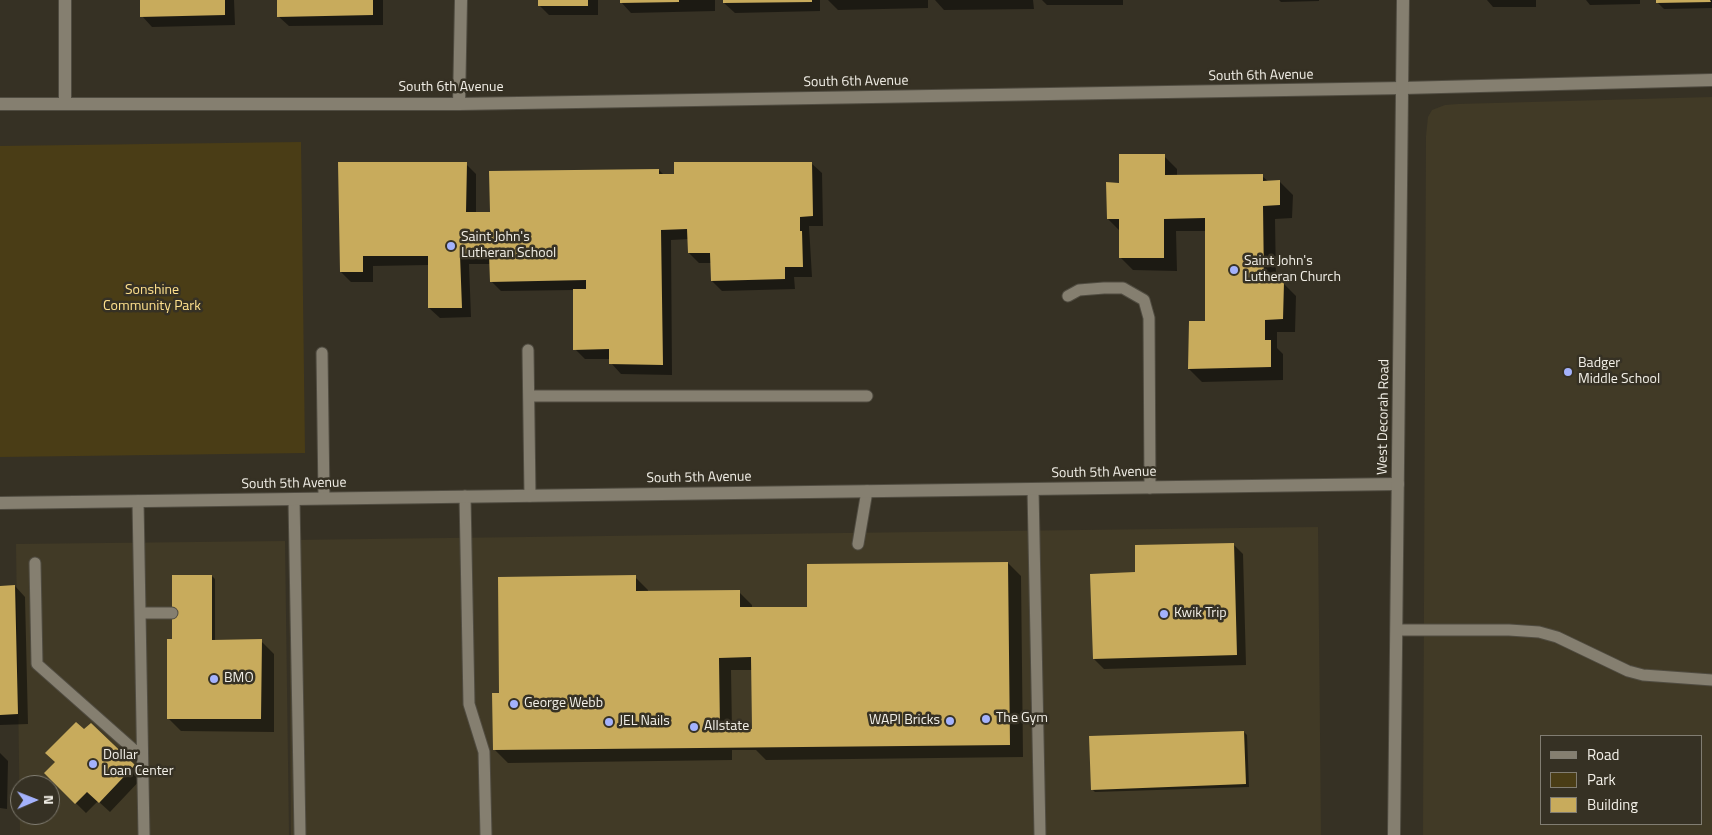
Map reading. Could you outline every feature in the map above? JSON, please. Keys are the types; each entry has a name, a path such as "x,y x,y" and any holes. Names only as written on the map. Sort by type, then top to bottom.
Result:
{"street":[{"path":"64,104 65,0"},
{"path":"459,104 461,0"},
{"name":"West Decorah Road","path":"1394,835 1403,0"},
{"name":"South 6th Avenue","path":"0,104 459,104 1403,88 1712,80"},
{"name":"South 5th Avenue","path":"0,503 1398,484"}],"lane":[{"path":"1068,296 1079,290 1123,288 1144,300 1150,318 1150,488"},
{"path":"528,350 530,496"},
{"path":"322,353 324,498"},
{"path":"529,396 867,396"},
{"path":"1033,489 1040,835"},
{"path":"858,544 868,491"},
{"path":"465,496 469,704 484,752 486,835"},
{"path":"294,499 300,835"},
{"path":"138,501 144,835"},
{"path":"35,563 36,664 142,757"},
{"path":"140,613 172,614"},
{"path":"1397,630 1509,630 1539,632 1557,637 1628,671 1644,675 1712,680"}],"shaded area":[{"name":"Badger Middle School","path":"1712,97 1712,835 1423,835 1426,136 1428,117 1432,110 1445,105"},
{"path":"1318,527 1321,835 291,835 289,540"},
{"path":"285,541 289,835 20,835 20,825 60,825 60,775 19,775 16,544"}],"green space":[{"name":"Sonshine Community Park","path":"301,142 305,453 0,457 0,146"}],"building":[{"path":"140,0 225,0 225,15 140,17"},
{"path":"277,0 373,0 373,15 277,17"},
{"path":"538,0 588,0 588,6 538,6"},
{"path":"620,0 679,0 679,2 620,3"},
{"path":"723,0 812,0 812,2 723,3"},
{"path":"1656,0 1710,0 1711,2 1656,3"},
{"name":"Saint John's Lutheran Church","path":"1119,154 1165,154 1165,175 1263,174 1263,181 1280,180 1280,205 1263,206 1264,282 1284,282 1283,319 1265,320 1265,340 1271,340 1271,367 1188,369 1189,321 1205,321 1205,218 1164,219 1164,258 1119,258 1119,219 1107,219 1106,182 1119,183"},
{"path":"338,162 467,162 466,212 490,212 489,171 659,169 659,174 674,174 674,162 812,162 813,216 800,217 803,267 785,267 785,279 711,281 710,253 688,253 687,229 661,230 663,365 609,364 609,349 573,350 573,289 586,289 586,280 490,282 489,254 460,255 462,308 428,308 428,256 363,256 363,272 340,272"},
{"name":"Kwik Trip","path":"1234,543 1237,655 1093,659 1090,574 1135,572 1135,545"},
{"path":"1008,562 1010,745 493,750 492,693 499,693 498,577 636,575 636,591 740,590 740,607 807,607 807,564","holes":["751,657 752,729 720,729 719,658"]},
{"name":"BMO","path":"172,575 212,575 212,640 262,639 261,719 167,719 167,639 172,639"},
{"path":"15,585 18,714 0,715 0,586"},
{"name":"Dollar Loan Center","path":"76,722 84,729 91,723 135,765 99,803 87,792 75,804 60,789 60,775 46,775 44,773 55,762 45,753"},
{"path":"1244,731 1246,784 1091,790 1089,736"}],"place":[{"name":"Saint John's Lutheran School","path":"451,246"},
{"name":"Saint John's Lutheran Church","path":"1234,270"},
{"name":"Badger Middle School","path":"1568,372"},
{"name":"Kwik Trip","path":"1164,614"},
{"name":"BMO","path":"214,679"},
{"name":"George Webb","path":"514,704"},
{"name":"The Gym","path":"986,719"},
{"name":"WAPI Bricks","path":"950,721"},
{"name":"JEL Nails","path":"609,722"},
{"name":"Allstate","path":"694,727"},
{"name":"Dollar Loan Center","path":"93,764"}]}
